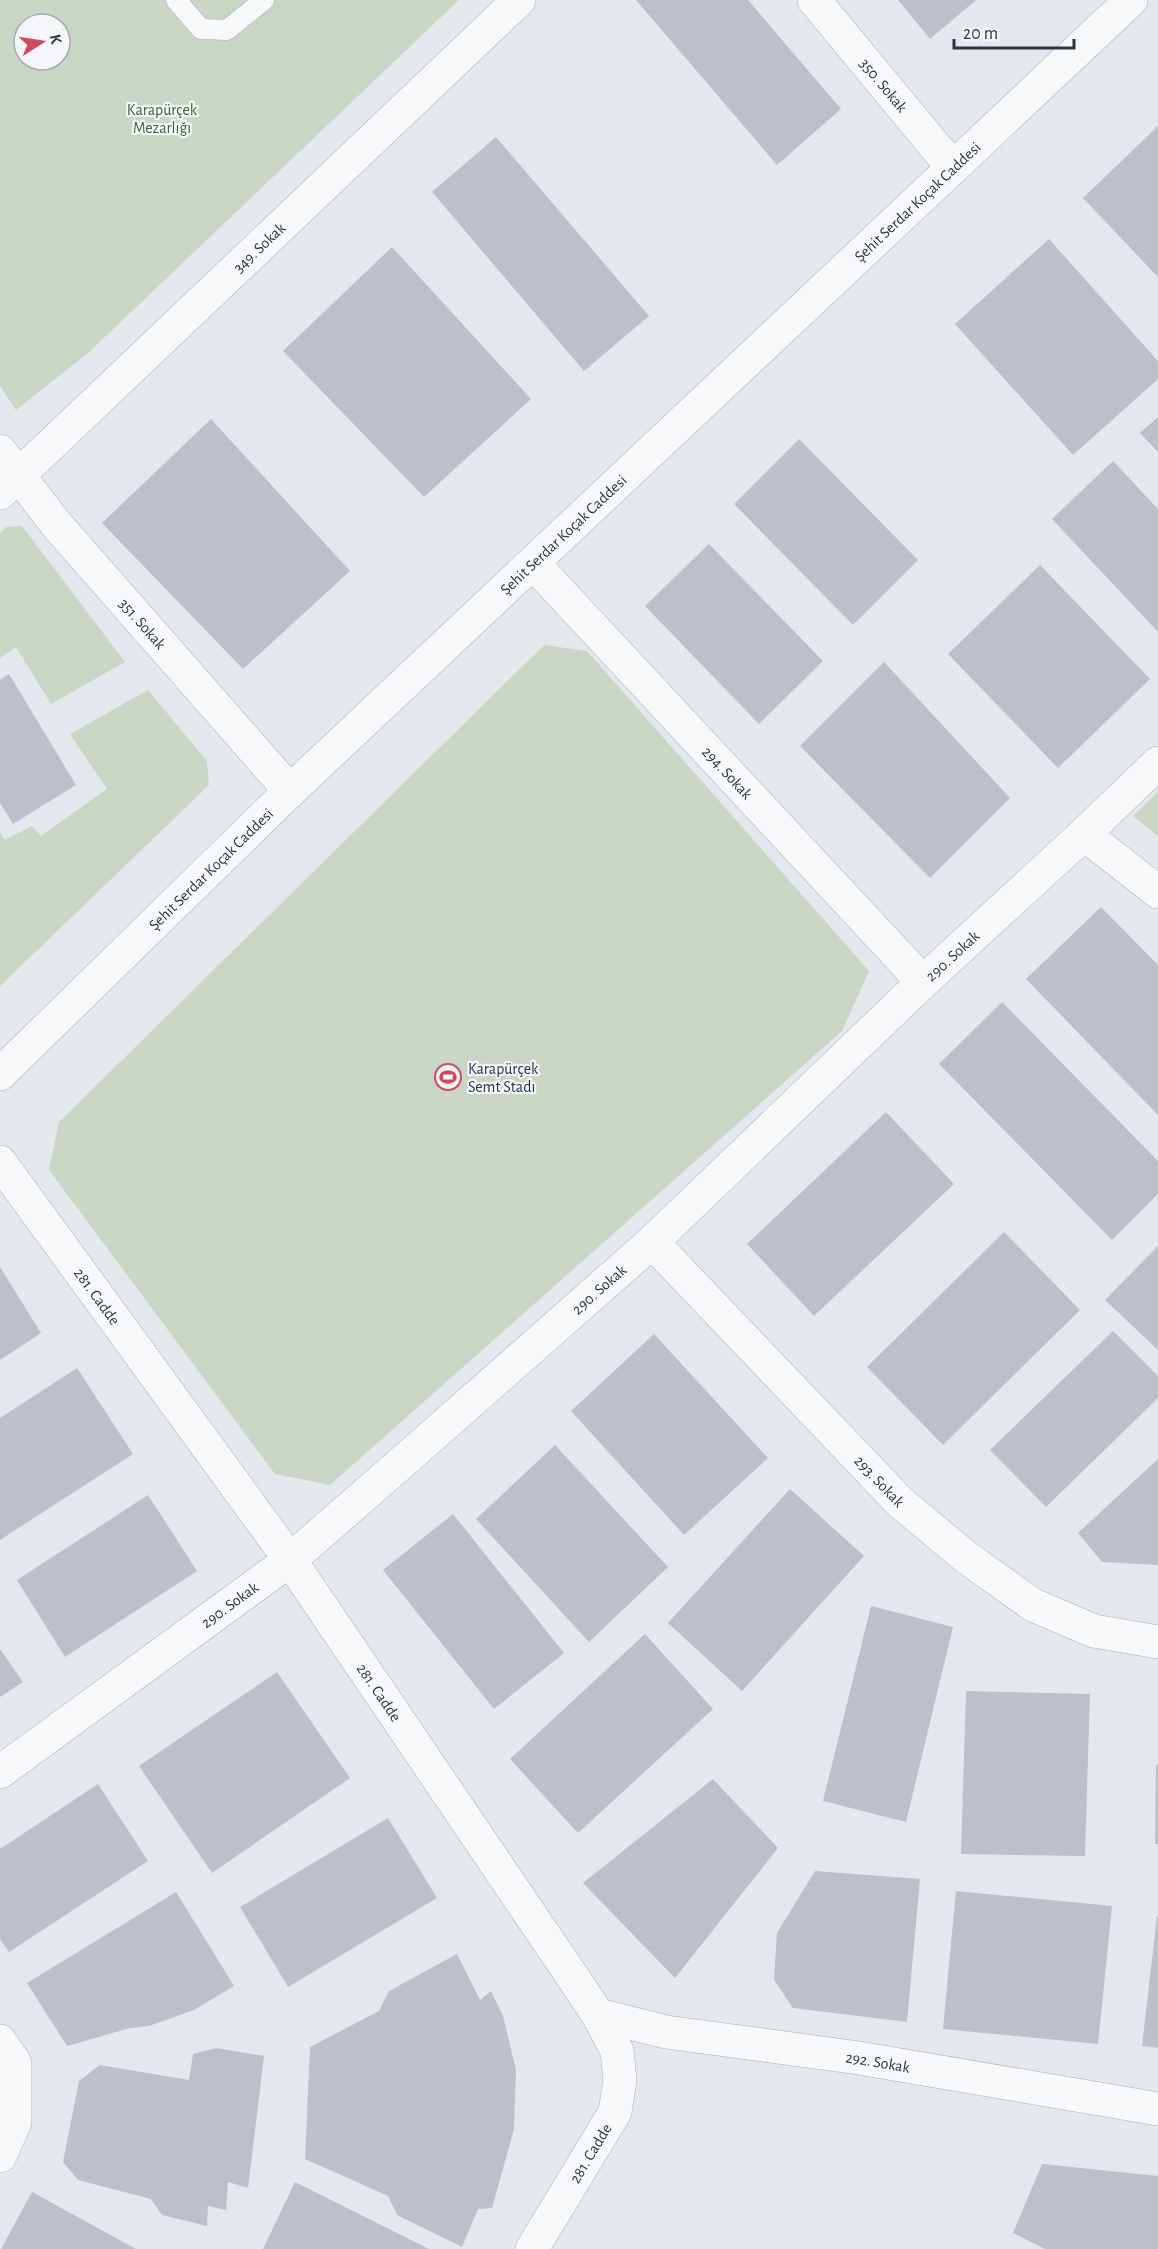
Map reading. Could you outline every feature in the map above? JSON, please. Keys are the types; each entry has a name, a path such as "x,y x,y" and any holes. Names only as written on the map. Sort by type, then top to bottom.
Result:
{"street":[{"name":"349. Sokak","path":"6,473 519,0"},
{"name":"350. Sokak","path":"814,0 952,168"},
{"name":"Şehit Serdar Koçak Caddesi","path":"0,1074 290,790 1131,0"},
{"name":"351. Sokak","path":"6,473 56,524 290,790"},
{"name":"294. Sokak","path":"533,563 923,982"},
{"name":"290. Sokak","path":"0,1772 290,1560 652,1242 923,982 1158,763"},
{"path":"1084,834 1158,892"},
{"name":"281. Cadde","path":"0,1162 290,1560 598,2015 617,2051 620,2080 615,2112 532,2249"},
{"name":"293. Sokak","path":"652,1242 901,1503 966,1557 1033,1605 1094,1631 1158,1642"},
{"name":"292. Sokak","path":"598,2015 666,2032 859,2058 1158,2109"},
{"path":"0,2041 15,2063 15,2122 0,2156"}],"lane":[{"path":"176,0 201,29 227,30 264,0"}],"green space":[{"name":"Karapürçek Mezarlığı","path":"0,0 459,0 88,353 16,410 0,386"},
{"path":"22,526 125,662 51,704 16,647 0,658 0,533 6,527"},
{"name":"Karapürçek Semt Stadı","path":"544,645 587,651 869,971 842,1031 330,1485 275,1474 49,1170 59,1122"},
{"path":"148,690 207,761 209,785 0,986 0,833 5,840 32,826 41,836 107,789 70,734"},
{"path":"1158,792 1158,836 1133,816"}],"building":[{"path":"636,0 748,0 841,109 777,165"},
{"path":"898,0 976,0 930,39"},
{"path":"1158,126 1158,277 1083,198"},
{"path":"496,137 649,316 584,371 432,192"},
{"path":"1049,239 1158,361 1158,379 1073,455 955,324"},
{"path":"392,247 531,399 424,497 283,351"},
{"path":"1158,417 1158,452 1140,433"},
{"path":"211,419 350,571 243,669 102,523"},
{"path":"799,439 918,560 853,625 734,504"},
{"path":"1113,461 1158,509 1158,632 1052,519"},
{"path":"709,544 823,661 759,724 645,606"},
{"path":"1040,565 1150,679 1058,768 948,654"},
{"path":"884,662 1010,798 930,878 800,746"},
{"path":"9,674 76,785 13,824 0,803 0,680"},
{"path":"1101,907 1158,965 1158,1115 1026,979"},
{"path":"1002,1002 1158,1161 1158,1194 1112,1240 939,1064"},
{"path":"886,1112 954,1184 814,1316 747,1244"},
{"path":"1004,1232 1080,1310 943,1445 867,1367"},
{"path":"1158,1246 1158,1350 1105,1300"},
{"path":"0,1267 41,1333 0,1360"},
{"path":"1113,1331 1158,1376 1158,1398 1046,1507 990,1450"},
{"path":"654,1334 768,1458 684,1535 571,1411"},
{"path":"77,1368 133,1454 0,1540 0,1418"},
{"path":"555,1445 668,1567 589,1642 476,1519"},
{"path":"1158,1459 1158,1565 1102,1562 1078,1533"},
{"path":"790,1489 864,1556 742,1691 668,1623"},
{"path":"148,1495 197,1571 65,1657 17,1580"},
{"path":"453,1514 564,1653 494,1709 383,1570"},
{"path":"871,1606 953,1627 906,1822 823,1801"},
{"path":"645,1634 713,1709 578,1833 510,1759"},
{"path":"0,1649 23,1682 0,1697"},
{"path":"277,1672 350,1778 212,1873 139,1766"},
{"path":"966,1691 1090,1694 1085,1856 961,1854"},
{"path":"1156,1765 1158,1765 1158,1844 1155,1844"},
{"path":"713,1779 778,1848 675,1978 583,1883"},
{"path":"98,1784 148,1861 9,1952 0,1939 0,1849"},
{"path":"388,1818 437,1898 288,1987 240,1907"},
{"path":"815,1871 920,1879 907,2022 793,2008 774,1980 777,1933"},
{"path":"956,1891 1112,1906 1098,2044 943,2029"},
{"path":"176,1892 234,1986 194,2010 149,2026 130,2028 67,2046 27,1983"},
{"path":"1158,1917 1158,2048 1142,2046"},
{"path":"457,1954 480,2000 491,1991 503,2016 516,2070 514,2129 492,2208 478,2209 462,2247 397,2215 388,2196 305,2159 310,2047 379,2011 389,1991"},
{"path":"216,2048 264,2056 248,2188 228,2182 226,2210 208,2206 207,2226 162,2215 151,2199 78,2180 63,2162 79,2081 100,2065 189,2080 193,2054"},
{"path":"1042,2164 1158,2176 1158,2249 1045,2249 1013,2233"},
{"path":"295,2182 429,2249 263,2249"},
{"path":"32,2192 136,2249 1,2249"}],"place":[{"name":"Karapürçek Semt Stadı","path":"448,1077"}]}
